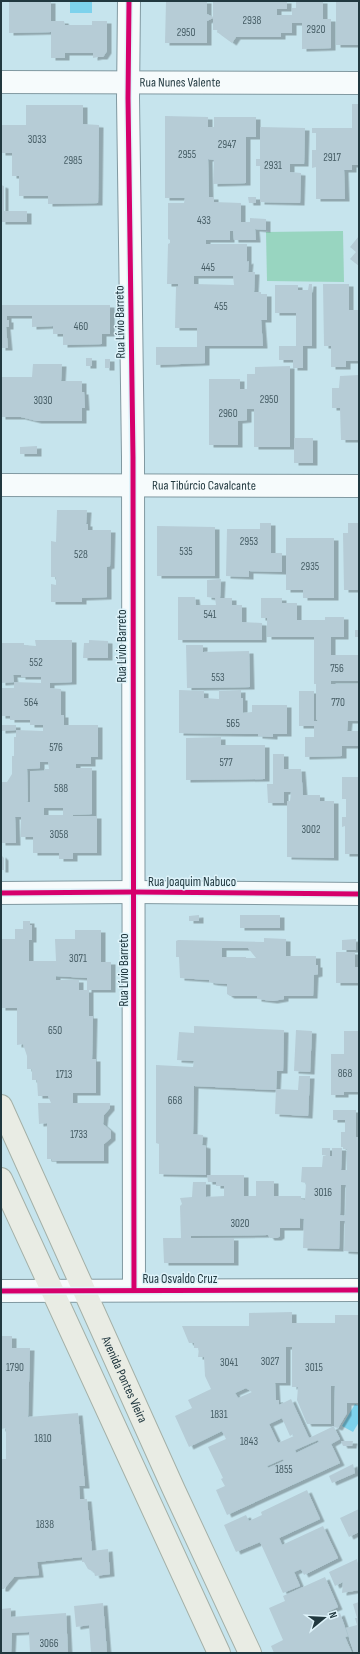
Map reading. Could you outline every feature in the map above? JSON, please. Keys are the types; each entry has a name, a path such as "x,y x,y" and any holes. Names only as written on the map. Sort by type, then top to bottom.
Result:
{"main road":[{"name":"Avenida Pontes Vieira","path":"1,1106 174,1490 250,1653"},
{"path":"1,1179 219,1653"}],"street":[{"name":"Rua Lívio Barreto","path":"129,1 128,82 133,457 134,1290"},
{"name":"Rua Nunes Valente","path":"1,82 359,82"},
{"name":"Rua Tibúrcio Cavalcante","path":"1,485 359,486"},
{"name":"Rua Joaquim Nabuco","path":"1,893 134,892 359,894"},
{"name":"Rua Osvaldo Cruz","path":"1,1290 359,1290"}],"green space":[{"path":"343,231 344,282 267,281 266,232"}],"water":[{"path":"70,1 92,1 92,13 70,13"},
{"path":"355,1404 359,1406 359,1422 353,1432 342,1426"}],"building":[{"path":"9,1 51,1 51,21 64,21 65,25 92,25 92,21 107,21 107,51 103,57 93,58 93,53 65,53 65,58 51,58 51,32 9,33"},
{"path":"166,1 207,1 207,14 213,17 213,1 287,1 287,9 277,9 277,15 292,15 292,8 296,8 296,1 323,1 323,19 331,19 331,48 302,49 302,23 292,23 292,33 281,33 281,37 236,37 232,43 217,32 218,30 213,30 213,18 207,21 207,43 165,43"},
{"path":"336,1 359,1 359,45 336,45"},
{"path":"352,104 359,104 359,165 352,165 352,170 344,170 345,199 316,199 316,167 312,168 312,150 316,150 316,133 312,133 312,128 352,128"},
{"path":"26,105 83,105 83,124 99,125 98,203 48,204 48,196 19,196 19,176 12,176 12,153 1,153 1,125 26,125"},
{"path":"165,116 208,117 208,127 214,127 214,117 256,117 256,137 246,137 246,183 213,184 214,160 208,159 209,197 214,197 214,202 241,203 241,222 250,222 250,218 266,219 266,230 255,229 256,240 234,240 233,231 230,231 230,240 206,240 206,244 247,244 247,262 249,261 248,272 255,272 254,292 267,294 267,320 261,320 263,346 205,346 205,363 156,365 156,347 197,347 197,328 175,328 176,287 178,287 178,284 167,284 168,244 170,243 170,240 168,239 168,203 184,203 185,198 165,198","holes":["194,276 233,276 234,285 194,284"]},
{"path":"260,127 305,128 304,164 290,164 290,172 301,173 300,203 260,202 260,166 256,166 256,159 260,159"},
{"path":"1,185 4,186 4,211 27,211 27,222 1,222"},
{"path":"248,197 256,197 256,203 249,203"},
{"path":"359,236 359,266 350,259 356,252 350,247"},
{"path":"309,284 312,284 312,346 303,346 303,368 293,368 293,360 279,360 279,346 296,346 296,313 275,313 275,285 298,285 298,290 308,290"},
{"path":"323,284 349,284 349,310 359,310 359,361 346,361 346,367 331,367 331,346 324,346"},
{"path":"1,305 110,305 110,334 102,334 102,344 63,345 63,334 53,334 53,326 32,327 32,316 7,316 7,320 9,320 9,327 6,327 8,348 1,348"},
{"path":"86,358 92,358 92,366 86,366"},
{"path":"105,359 110,359 110,368 105,368"},
{"path":"33,364 62,364 61,381 82,381 82,392 84,392 85,408 82,408 82,421 37,421 21,417 1,417 1,377 32,377"},
{"path":"290,366 290,447 254,447 254,409 247,409 247,420 238,421 238,445 209,445 209,379 240,379 240,389 247,389 247,374 255,374 255,367"},
{"path":"359,375 359,440 341,440 340,408 332,408 332,388 339,388 340,376"},
{"path":"294,438 313,438 313,463 294,463"},
{"path":"37,446 37,454 20,454 20,447"},
{"path":"57,510 87,510 86,524 88,524 88,530 111,530 110,566 107,567 107,597 82,598 82,602 51,602 51,584 56,585 56,577 51,577 51,541 56,542"},
{"path":"260,523 271,523 271,553 282,553 282,572 249,571 249,577 226,576 227,529 260,529"},
{"path":"348,523 359,523 359,590 344,590 343,533 348,533"},
{"path":"157,526 215,527 215,576 157,576"},
{"path":"286,538 334,538 334,598 303,598 303,590 286,590"},
{"path":"221,579 220,598 232,598 232,605 242,605 242,622 262,623 262,640 178,640 178,597 195,597 196,605 216,605 215,598 207,597 207,580"},
{"path":"261,598 282,598 282,603 297,603 297,620 325,620 325,617 344,617 344,637 331,637 331,655 359,655 359,681 331,681 331,684 359,684 359,721 348,721 347,731 359,731 359,746 342,746 342,756 305,757 305,737 314,737 314,726 299,726 299,691 314,691 314,721 318,721 316,719 316,684 314,684 314,637 267,637 267,618 261,618"},
{"path":"355,630 359,630 359,637 355,637"},
{"path":"35,640 72,640 72,682 50,683 50,688 61,689 61,715 64,715 64,725 98,725 98,757 91,757 91,764 76,764 76,768 92,768 92,814 73,815 97,816 97,853 73,853 73,859 59,859 59,853 33,853 33,837 21,837 21,817 15,817 16,843 1,843 1,782 7,782 12,774 12,756 14,756 14,737 16,737 16,730 43,731 43,725 30,725 30,720 10,720 10,716 1,716 1,688 14,688 14,682 1,683 2,643 24,643 24,645 36,646","holes":["13,675 21,675 21,677 41,677 41,683 14,682","40,762 48,762 49,769 44,769 44,771 30,771 30,802 26,802 28,801 27,769 40,768","44,808 63,808 63,815 44,815"]},
{"path":"89,640 108,641 108,658 83,658 84,643 89,643"},
{"path":"186,645 203,645 203,652 249,651 250,687 187,688"},
{"path":"179,690 204,691 204,698 219,699 219,691 241,690 241,698 243,698 243,713 252,712 252,705 287,705 287,734 273,734 273,737 258,736 258,734 179,733"},
{"path":"1,725 16,725 16,730 1,731"},
{"path":"221,737 221,745 265,745 265,779 186,780 186,738"},
{"path":"273,754 284,754 284,769 301,769 303,795 320,795 320,801 334,801 334,858 287,857 287,801 290,801 291,792 284,792 284,803 268,803 267,784 273,784"},
{"path":"342,777 359,777 359,854 345,854 345,826 342,827 342,817 346,817 346,799 342,799"},
{"path":"1,855 4,858 4,870 1,870"},
{"path":"199,915 199,921 189,921 189,916"},
{"path":"240,915 280,915 280,928 240,928"},
{"path":"23,921 30,921 30,925 32,925 32,940 29,940 29,961 56,961 55,939 75,939 75,930 101,930 101,962 111,962 111,990 89,990 89,1016 93,1016 92,1059 96,1059 96,1093 73,1093 73,1103 110,1103 110,1108 104,1115 103,1124 111,1131 111,1138 104,1144 104,1161 52,1161 52,1159 47,1159 47,1123 39,1124 38,1103 51,1103 48,1096 38,1096 37,1080 32,1080 32,1069 27,1069 27,1056 23,1044 17,1045 17,1008 1,1008 1,939 15,939 15,929 23,929","holes":["56,976 87,978 87,990 79,990 79,980 56,980"]},
{"path":"264,938 286,939 286,956 316,956 318,974 314,975 313,996 284,996 284,999 273,1001 257,999 257,996 230,996 227,994 227,984 209,982 209,980 180,978 179,957 176,957 176,941 178,940 264,942","holes":["222,948 248,948 256,958 222,957"]},
{"path":"356,939 356,950 342,950 342,940"},
{"path":"336,952 355,952 355,967 359,967 359,983 336,983"},
{"path":"194,1026 284,1030 283,1071 277,1071 276,1090 194,1086 193,1134 203,1135 202,1145 206,1146 206,1175 159,1174 159,1144 156,1143 156,1065 193,1067 194,1061 177,1060 179,1032 194,1033"},
{"path":"296,1030 312,1031 310,1072 294,1071"},
{"path":"344,1031 359,1031 359,1092 344,1092 344,1095 331,1095 331,1054 344,1054"},
{"path":"299,1076 310,1076 308,1116 275,1114 276,1089 298,1090"},
{"path":"333,1110 356,1110 356,1137 359,1137 359,1252 344,1251 345,1221 340,1221 339,1249 303,1248 304,1219 300,1218 300,1228 280,1228 280,1236 277,1238 270,1238 268,1235 191,1236 191,1238 234,1238 234,1263 164,1263 163,1238 181,1238 180,1206 182,1204 180,1198 192,1197 193,1182 206,1182 206,1197 224,1196 224,1186 216,1186 216,1182 208,1182 207,1175 244,1175 244,1196 256,1196 256,1181 274,1181 274,1196 301,1196 301,1199 305,1200 306,1183 301,1182 302,1167 322,1167 323,1156 327,1155 322,1155 322,1148 330,1148 330,1156 332,1156 332,1148 342,1148 341,1170 347,1170 347,1149 343,1149 343,1147 341,1147 341,1132 345,1132 345,1120 333,1120","holes":["341,1185 346,1185 345,1216 340,1215"]},
{"path":"292,1312 292,1323 335,1323 335,1315 359,1315 359,1403 347,1403 347,1413 338,1428 334,1427 340,1439 331,1444 340,1463 227,1515 216,1490 225,1486 221,1479 223,1478 208,1447 226,1439 222,1431 189,1447 175,1416 192,1408 188,1400 211,1389 205,1376 204,1357 198,1357 199,1348 194,1348 194,1343 189,1343 182,1326 249,1326 249,1313","holes":["286,1347 292,1347 292,1387 298,1387 297,1400 307,1424 331,1424 331,1386 335,1386 334,1426 309,1438 291,1399 279,1405 279,1400 276,1400 275,1383 286,1383","246,1388 252,1392 238,1398 235,1393","282,1418 290,1436 293,1434 294,1436 278,1443 269,1424","318,1440 319,1442 296,1453 295,1450","283,1459 284,1461 268,1468 267,1466"]},
{"path":"1,1336 12,1336 12,1348 30,1348 28,1417 78,1413 85,1486 79,1486 80,1499 87,1499 92,1551 108,1549 110,1574 95,1576 94,1572 88,1569 84,1562 82,1562 82,1557 37,1562 39,1575 14,1577 4,1589 1,1589 1,1459 6,1459 6,1428 1,1429"},
{"path":"341,1441 353,1441 352,1446 343,1446"},
{"path":"353,1464 355,1473 332,1483 329,1476"},
{"path":"307,1490 320,1519 279,1538 282,1545 323,1526 338,1558 304,1575 301,1569 294,1572 300,1586 283,1593 260,1542 236,1552 224,1525 246,1515 249,1521 262,1515 261,1512"},
{"path":"359,1509 359,1532 349,1537 340,1518"},
{"path":"357,1559 359,1568 359,1590 342,1593 343,1582 335,1586 329,1572"},
{"path":"325,1577 338,1607 327,1612 330,1617 340,1613 348,1636 345,1637 352,1653 274,1653 271,1646 283,1640 269,1608 285,1601 283,1596"},
{"path":"359,1602 359,1653 354,1653 346,1628 357,1625 355,1618 357,1618 353,1604"},
{"path":"103,1603 107,1653 91,1653 89,1625 76,1627 74,1606"},
{"path":"11,1608 11,1617 66,1613 68,1653 30,1653 29,1632 12,1633 11,1653 1,1653 1,1609"}],"cycle path":[{"path":"129,1 128,98 133,457 134,1290"},
{"path":"1,893 134,892 359,894"},
{"path":"1,1291 359,1290"}]}
